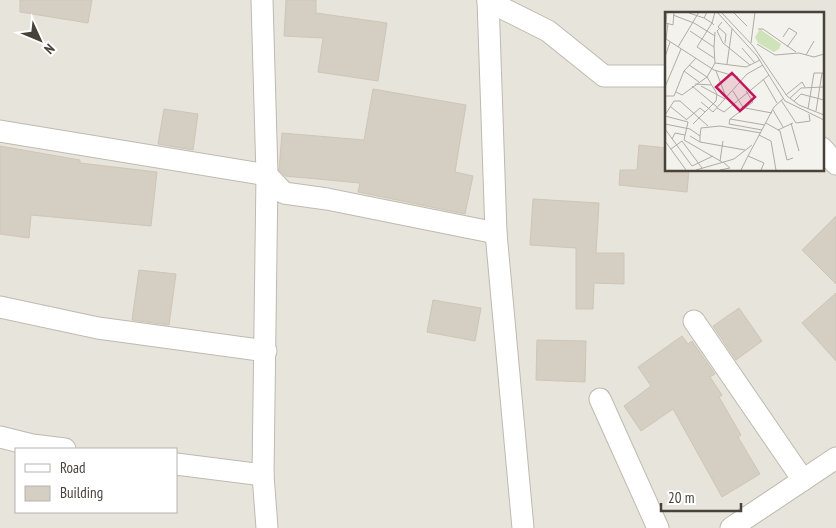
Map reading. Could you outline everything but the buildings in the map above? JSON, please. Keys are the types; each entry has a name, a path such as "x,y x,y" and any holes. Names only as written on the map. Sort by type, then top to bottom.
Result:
{"street":[{"path":"262,0 267,175 263,475 267,528"},
{"path":"523,528 496,234 488,1 548,31 604,76 665,76"},
{"path":"0,131 267,175 284,193 327,199 496,234"},
{"path":"824,150 836,164"},
{"path":"0,307 98,328 266,351"},
{"path":"694,322 803,480"},
{"path":"600,399 658,528"},
{"path":"0,437 32,445 57,448"},
{"path":"731,528 836,458"},
{"path":"178,464 263,475"}],"shaded area":[{"path":"0,0 836,0 836,528 0,528"}]}
